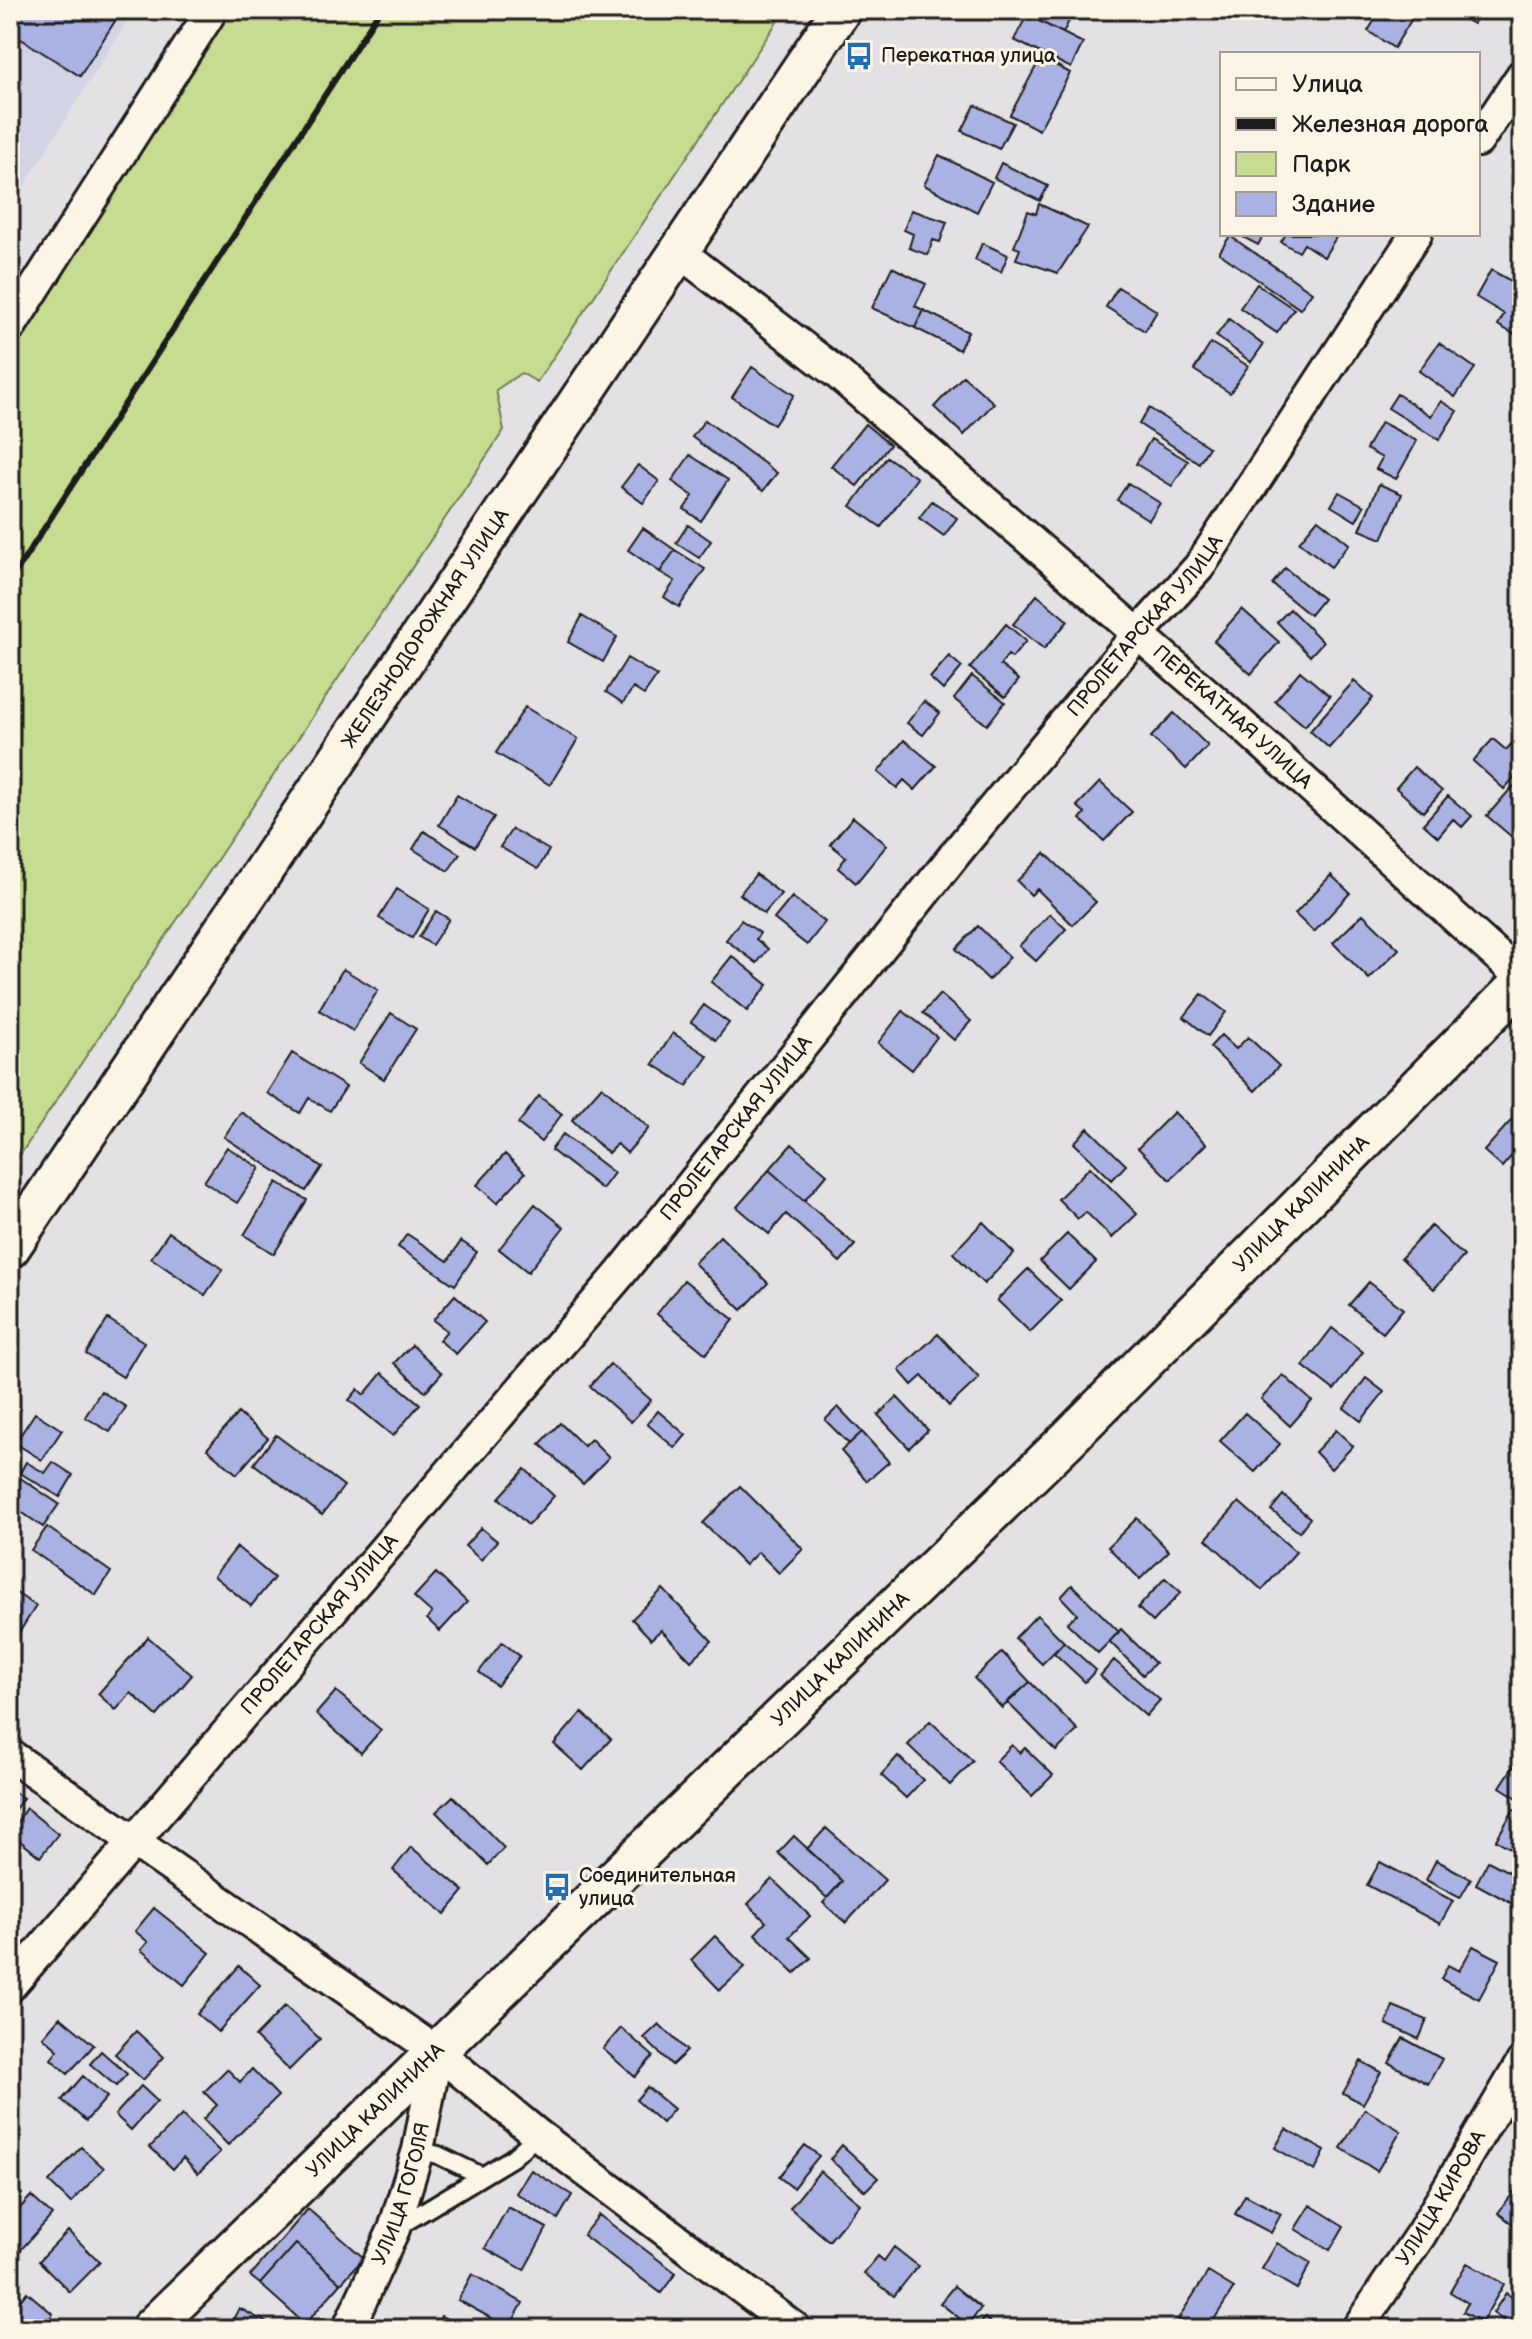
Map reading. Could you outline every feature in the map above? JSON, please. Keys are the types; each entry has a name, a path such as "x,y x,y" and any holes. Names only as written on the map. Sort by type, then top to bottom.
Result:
{"street":[{"path":"10,327 212,10"},
{"name":"ЖЕЛЕЗНОДОРОЖНАЯ УЛИЦА","path":"10,1248 677,250 841,10"},
{"path":"1480,138 1522,75"},
{"name":"ПРОЛЕТАРСКАЯ УЛИЦА","path":"10,1986 620,1274 960,848 1137,635 1199,567 1415,236"},
{"name":"ПЕРЕКАТНАЯ УЛИЦА","path":"677,250 838,374 1137,635 1522,980"},
{"name":"УЛИЦА КАЛИНИНА","path":"150,2329 1067,1440 1522,980"},
{"path":"10,1755 437,2052 538,2135 796,2329"},
{"name":"УЛИЦА ГОГОЛЯ","path":"348,2329 394,2229 418,2150 437,2052"},
{"name":"УЛИЦА КИРОВА","path":"1357,2329 1421,2234 1522,2062"}],"lane":[{"path":"394,2229 512,2158 538,2135"},
{"path":"418,2150 438,2155 482,2176"}],"shaded area":[{"path":"10,10 134,10 10,208"}],"green space":[{"path":"212,10 785,10 537,382 521,373 496,390 504,430 10,1170 10,327"}],"building":[{"path":"19,10 122,10 80,76 10,32 10,24"},
{"path":"1029,10 1063,10 1072,15 1063,33 1027,15"},
{"path":"1381,10 1416,12 1394,48 1368,31"},
{"path":"1448,10 1481,10 1473,24"},
{"path":"1027,15 1083,43 1071,68 1014,40"},
{"path":"1041,57 1070,73 1039,130 1010,115"},
{"path":"975,105 1013,123 999,149 962,131"},
{"path":"939,155 992,182 977,212 924,185"},
{"path":"1001,163 1048,186 1040,201 994,178"},
{"path":"1039,204 1088,227 1058,273 1016,259 1020,249 1014,247 1028,211 1036,214"},
{"path":"911,210 947,222 940,242 933,240 928,255 909,248 913,234 904,230"},
{"path":"1522,229 1522,252 1512,246"},
{"path":"1230,236 1312,292 1300,309 1219,253"},
{"path":"1243,236 1263,236 1258,245"},
{"path":"1285,236 1337,236 1324,257 1304,244 1299,252 1281,242"},
{"path":"982,243 1008,255 1001,272 975,260"},
{"path":"892,267 926,284 915,306 923,310 915,328 872,308"},
{"path":"1491,270 1522,287 1521,338 1498,325 1504,314 1476,297"},
{"path":"1257,284 1294,309 1277,333 1240,308"},
{"path":"1118,287 1157,311 1145,331 1106,307"},
{"path":"923,310 968,332 959,350 915,328"},
{"path":"1229,319 1263,345 1251,362 1216,336"},
{"path":"1211,343 1248,366 1230,393 1194,370"},
{"path":"1439,343 1475,368 1455,397 1419,371"},
{"path":"752,367 794,395 774,425 732,397"},
{"path":"963,376 994,403 964,435 934,407"},
{"path":"1397,394 1431,416 1441,401 1457,411 1439,440 1388,408"},
{"path":"1149,408 1209,447 1199,463 1139,424"},
{"path":"705,420 777,473 763,491 692,437"},
{"path":"1381,422 1417,441 1396,479 1376,469 1382,458 1366,449"},
{"path":"865,424 890,445 857,486 831,466"},
{"path":"1151,439 1188,461 1172,486 1136,464"},
{"path":"690,455 728,480 701,521 684,509 693,496 672,481"},
{"path":"887,457 917,478 881,527 851,506"},
{"path":"638,465 659,481 643,503 621,487"},
{"path":"1128,483 1160,503 1149,520 1117,500"},
{"path":"1379,484 1402,494 1382,539 1360,530"},
{"path":"1339,492 1364,506 1356,521 1331,506"},
{"path":"932,501 957,518 944,536 919,518"},
{"path":"1318,519 1349,544 1331,567 1299,542"},
{"path":"688,525 711,541 699,558 676,543"},
{"path":"643,528 675,550 660,572 628,550"},
{"path":"675,550 705,569 679,607 664,597 675,581 660,572"},
{"path":"1285,568 1323,599 1310,615 1272,584"},
{"path":"1037,595 1068,621 1044,649 1013,624"},
{"path":"1242,609 1279,642 1251,674 1214,641"},
{"path":"1290,609 1323,642 1310,656 1277,622"},
{"path":"582,616 617,637 603,662 568,642"},
{"path":"1006,624 1026,641 1012,658 1008,655 1000,665 1019,680 1005,697 970,668"},
{"path":"949,656 962,667 943,690 930,678"},
{"path":"627,658 657,676 644,695 633,688 623,703 606,692"},
{"path":"1300,671 1330,696 1305,726 1275,701"},
{"path":"972,676 1005,702 987,725 954,699"},
{"path":"1354,681 1373,698 1329,748 1310,731"},
{"path":"924,701 940,713 923,735 907,723"},
{"path":"525,707 578,739 550,785 496,753"},
{"path":"1174,713 1208,746 1186,769 1151,737"},
{"path":"1493,739 1506,750 1515,740 1522,746 1522,769 1504,789 1473,761"},
{"path":"904,740 936,766 915,790 904,780 897,788 878,772"},
{"path":"1414,767 1442,791 1423,812 1396,788"},
{"path":"1100,782 1132,812 1104,841 1080,819 1085,813 1077,806"},
{"path":"1513,786 1522,793 1519,843 1487,816"},
{"path":"457,795 494,817 475,847 439,825"},
{"path":"1448,796 1472,816 1462,827 1453,819 1438,837 1423,824"},
{"path":"853,817 887,845 856,883 838,868 846,857 830,844"},
{"path":"512,829 549,850 538,869 500,847"},
{"path":"424,831 460,854 448,871 413,849"},
{"path":"1045,853 1096,902 1073,925 1037,889 1031,895 1017,881"},
{"path":"756,874 781,894 764,914 740,894"},
{"path":"1331,875 1350,893 1314,932 1295,914"},
{"path":"397,889 429,909 412,938 379,918"},
{"path":"792,897 825,922 807,945 774,919"},
{"path":"436,911 449,919 432,945 419,937"},
{"path":"1050,914 1066,929 1036,961 1019,946"},
{"path":"1363,914 1399,949 1369,979 1333,943"},
{"path":"741,920 760,933 756,939 768,949 757,963 726,940"},
{"path":"978,926 1010,957 989,980 956,949"},
{"path":"732,956 768,985 747,1011 711,982"},
{"path":"343,969 378,990 353,1031 319,1010"},
{"path":"940,994 971,1021 954,1040 923,1013"},
{"path":"1202,994 1226,1012 1208,1036 1184,1017"},
{"path":"704,1005 729,1023 716,1040 691,1022"},
{"path":"903,1011 937,1037 912,1070 878,1043"},
{"path":"391,1013 416,1029 384,1079 359,1063"},
{"path":"673,1033 708,1056 687,1086 653,1064"},
{"path":"1221,1035 1236,1049 1248,1037 1279,1066 1255,1091 1210,1047"},
{"path":"292,1053 346,1087 330,1111 309,1098 300,1113 267,1093"},
{"path":"602,1086 649,1128 627,1153 617,1144 608,1153 572,1120"},
{"path":"539,1096 562,1114 541,1142 518,1124"},
{"path":"241,1112 322,1167 306,1191 224,1137"},
{"path":"1174,1112 1206,1144 1170,1180 1138,1148"},
{"path":"1514,1117 1522,1123 1522,1144 1502,1167 1484,1151"},
{"path":"1088,1128 1126,1165 1112,1180 1074,1143"},
{"path":"563,1134 614,1173 602,1189 551,1150"},
{"path":"792,1144 827,1174 804,1201 769,1170"},
{"path":"227,1147 260,1168 237,1203 204,1182"},
{"path":"505,1154 525,1173 497,1203 477,1185"},
{"path":"1090,1167 1137,1214 1112,1238 1086,1212 1078,1219 1058,1199"},
{"path":"769,1170 855,1245 840,1262 786,1214 769,1234 737,1207"},
{"path":"277,1182 307,1200 274,1254 244,1235"},
{"path":"535,1204 564,1227 528,1272 499,1249"},
{"path":"983,1222 1014,1253 984,1284 953,1253"},
{"path":"1431,1226 1464,1256 1434,1289 1401,1258"},
{"path":"169,1232 223,1269 205,1295 151,1258"},
{"path":"407,1234 448,1261 461,1241 477,1252 455,1285 398,1247"},
{"path":"1067,1234 1096,1262 1069,1289 1040,1261"},
{"path":"720,1236 768,1283 742,1310 694,1263"},
{"path":"1028,1269 1061,1301 1030,1332 997,1300"},
{"path":"684,1280 734,1320 706,1354 657,1314"},
{"path":"1369,1282 1403,1309 1383,1333 1349,1305"},
{"path":"455,1295 485,1322 456,1354 439,1340 447,1331 433,1320"},
{"path":"108,1319 144,1342 123,1377 86,1354"},
{"path":"1332,1328 1363,1352 1334,1390 1303,1366"},
{"path":"938,1334 979,1378 949,1406 922,1376 912,1385 899,1370"},
{"path":"412,1345 442,1373 425,1392 394,1363"},
{"path":"610,1364 651,1400 631,1422 590,1386"},
{"path":"382,1373 420,1404 393,1436 349,1400 358,1389 364,1395"},
{"path":"1283,1375 1312,1401 1290,1426 1261,1399"},
{"path":"1366,1378 1384,1392 1361,1421 1344,1408"},
{"path":"101,1391 126,1407 110,1432 85,1417"},
{"path":"897,1397 928,1430 909,1448 878,1415"},
{"path":"838,1407 862,1432 849,1444 825,1420"},
{"path":"658,1411 686,1435 675,1448 647,1424"},
{"path":"35,1413 62,1430 42,1460 15,1443"},
{"path":"238,1413 268,1438 237,1474 207,1449"},
{"path":"1245,1413 1280,1444 1255,1472 1220,1441"},
{"path":"560,1423 584,1446 591,1439 609,1457 583,1484 540,1444"},
{"path":"1336,1430 1353,1446 1331,1469 1315,1452"},
{"path":"862,1432 889,1462 867,1481 841,1451"},
{"path":"276,1435 344,1486 322,1515 254,1464"},
{"path":"26,1462 45,1473 53,1462 73,1475 60,1497 20,1473"},
{"path":"525,1469 554,1496 528,1525 499,1498"},
{"path":"10,1471 59,1504 43,1527 10,1504"},
{"path":"740,1486 803,1549 779,1573 758,1552 745,1565 703,1523"},
{"path":"1283,1495 1310,1518 1299,1532 1271,1510"},
{"path":"1239,1502 1296,1552 1262,1590 1206,1539"},
{"path":"1137,1518 1169,1551 1140,1579 1108,1547"},
{"path":"47,1527 111,1572 96,1595 31,1550"},
{"path":"481,1528 497,1541 481,1560 465,1546"},
{"path":"237,1547 274,1578 251,1606 214,1576"},
{"path":"436,1573 467,1602 440,1631 427,1619 432,1613 414,1597"},
{"path":"1165,1578 1181,1592 1153,1622 1138,1608"},
{"path":"1072,1585 1119,1632 1098,1653 1067,1623 1077,1614 1061,1597"},
{"path":"10,1589 36,1606 15,1639 10,1636"},
{"path":"663,1589 712,1641 691,1661 661,1630 651,1639 632,1619"},
{"path":"1037,1615 1064,1642 1042,1664 1015,1638"},
{"path":"1121,1629 1155,1663 1143,1675 1109,1641"},
{"path":"148,1637 192,1675 157,1716 131,1693 116,1710 98,1694"},
{"path":"502,1642 520,1656 497,1686 479,1672"},
{"path":"1064,1642 1096,1670 1085,1682 1054,1653"},
{"path":"1002,1652 1030,1682 1002,1708 974,1678"},
{"path":"1114,1660 1160,1700 1146,1716 1100,1676"},
{"path":"1030,1682 1078,1730 1056,1751 1007,1702"},
{"path":"336,1691 381,1730 361,1753 316,1714"},
{"path":"582,1712 611,1739 583,1770 554,1744"},
{"path":"930,1721 973,1761 950,1785 908,1745"},
{"path":"1012,1745 1020,1753 1025,1748 1053,1775 1032,1796 996,1761"},
{"path":"1522,1753 1522,1801 1500,1787"},
{"path":"898,1756 923,1780 906,1798 881,1775"},
{"path":"10,1789 23,1798 13,1812 10,1810"},
{"path":"453,1796 504,1848 488,1865 436,1812"},
{"path":"26,1808 58,1834 40,1857 10,1833"},
{"path":"1514,1809 1522,1814 1522,1855 1496,1840"},
{"path":"826,1828 885,1880 846,1923 823,1903 842,1881 807,1849"},
{"path":"794,1836 842,1881 827,1898 778,1853"},
{"path":"411,1847 464,1891 445,1914 393,1870"},
{"path":"1436,1860 1471,1879 1460,1898 1426,1880"},
{"path":"1488,1861 1522,1879 1522,1909 1476,1884"},
{"path":"1380,1862 1453,1901 1440,1924 1367,1885"},
{"path":"772,1879 810,1916 789,1937 811,1958 795,1973 755,1934 766,1922 748,1904"},
{"path":"154,1908 210,1953 184,1985 141,1950 148,1942 135,1931"},
{"path":"715,1936 745,1967 720,1990 691,1960"},
{"path":"1473,1946 1500,1960 1479,1999 1441,1979 1448,1965 1459,1971"},
{"path":"239,1966 260,1985 218,2032 197,2014"},
{"path":"285,2006 320,2039 289,2070 255,2037"},
{"path":"1393,2006 1427,2020 1419,2039 1386,2024"},
{"path":"60,2017 94,2045 68,2074 51,2059 58,2050 43,2037"},
{"path":"659,2024 687,2051 672,2065 644,2038"},
{"path":"621,2028 653,2056 635,2077 603,2049"},
{"path":"136,2031 164,2057 143,2080 115,2054"},
{"path":"1403,2038 1442,2059 1428,2084 1389,2063"},
{"path":"101,2051 127,2074 116,2086 90,2064"},
{"path":"1361,2061 1381,2072 1363,2104 1343,2093"},
{"path":"227,2069 240,2082 252,2069 278,2096 228,2145 203,2119 217,2105 204,2092"},
{"path":"83,2076 107,2097 86,2121 62,2100"},
{"path":"141,2086 157,2101 131,2130 115,2115"},
{"path":"647,2087 674,2109 662,2123 636,2100"},
{"path":"1365,2109 1401,2131 1377,2171 1341,2148"},
{"path":"182,2115 220,2152 198,2174 183,2158 173,2169 150,2147"},
{"path":"1286,2129 1325,2151 1315,2171 1275,2148"},
{"path":"805,2145 819,2156 793,2188 779,2177"},
{"path":"842,2145 878,2178 865,2191 830,2159"},
{"path":"81,2147 104,2168 71,2203 49,2182"},
{"path":"531,2170 572,2195 558,2219 516,2193"},
{"path":"820,2171 860,2204 829,2241 790,2208"},
{"path":"10,2184 22,2194 10,2210"},
{"path":"1516,2189 1522,2193 1522,2231 1498,2213"},
{"path":"1245,2195 1281,2214 1271,2233 1235,2214"},
{"path":"31,2196 52,2215 10,2262 10,2219"},
{"path":"1310,2205 1344,2226 1330,2250 1295,2229"},
{"path":"508,2207 547,2228 524,2270 485,2248"},
{"path":"308,2209 364,2258 341,2283 296,2244 260,2284 250,2276"},
{"path":"599,2215 676,2273 661,2293 583,2235"},
{"path":"68,2231 100,2262 70,2292 39,2261"},
{"path":"1277,2243 1311,2263 1297,2289 1262,2269"},
{"path":"296,2244 341,2283 305,2324 260,2284"},
{"path":"894,2247 918,2266 894,2296 864,2273 878,2256 884,2261"},
{"path":"1467,2263 1504,2284 1482,2322 1463,2312 1468,2303 1450,2292"},
{"path":"1208,2272 1234,2288 1208,2329 1194,2329 1178,2319"},
{"path":"472,2274 523,2303 509,2328 458,2300"},
{"path":"954,2286 981,2308 968,2325 940,2303"},
{"path":"27,2292 53,2314 41,2329 10,2329 10,2313"},
{"path":"1506,2293 1522,2304 1522,2320 1516,2329 1499,2329 1504,2321 1493,2313"},
{"path":"239,2308 267,2323 264,2329 228,2329"},
{"path":"441,2316 466,2329 434,2329"},
{"path":"985,2318 999,2329 976,2329"}],"railway":[{"path":"10,581 380,10"}],"place":[{"name":"Перекатная улица","path":"859,56"},
{"name":"Соединительная улица","path":"557,1887"}]}
